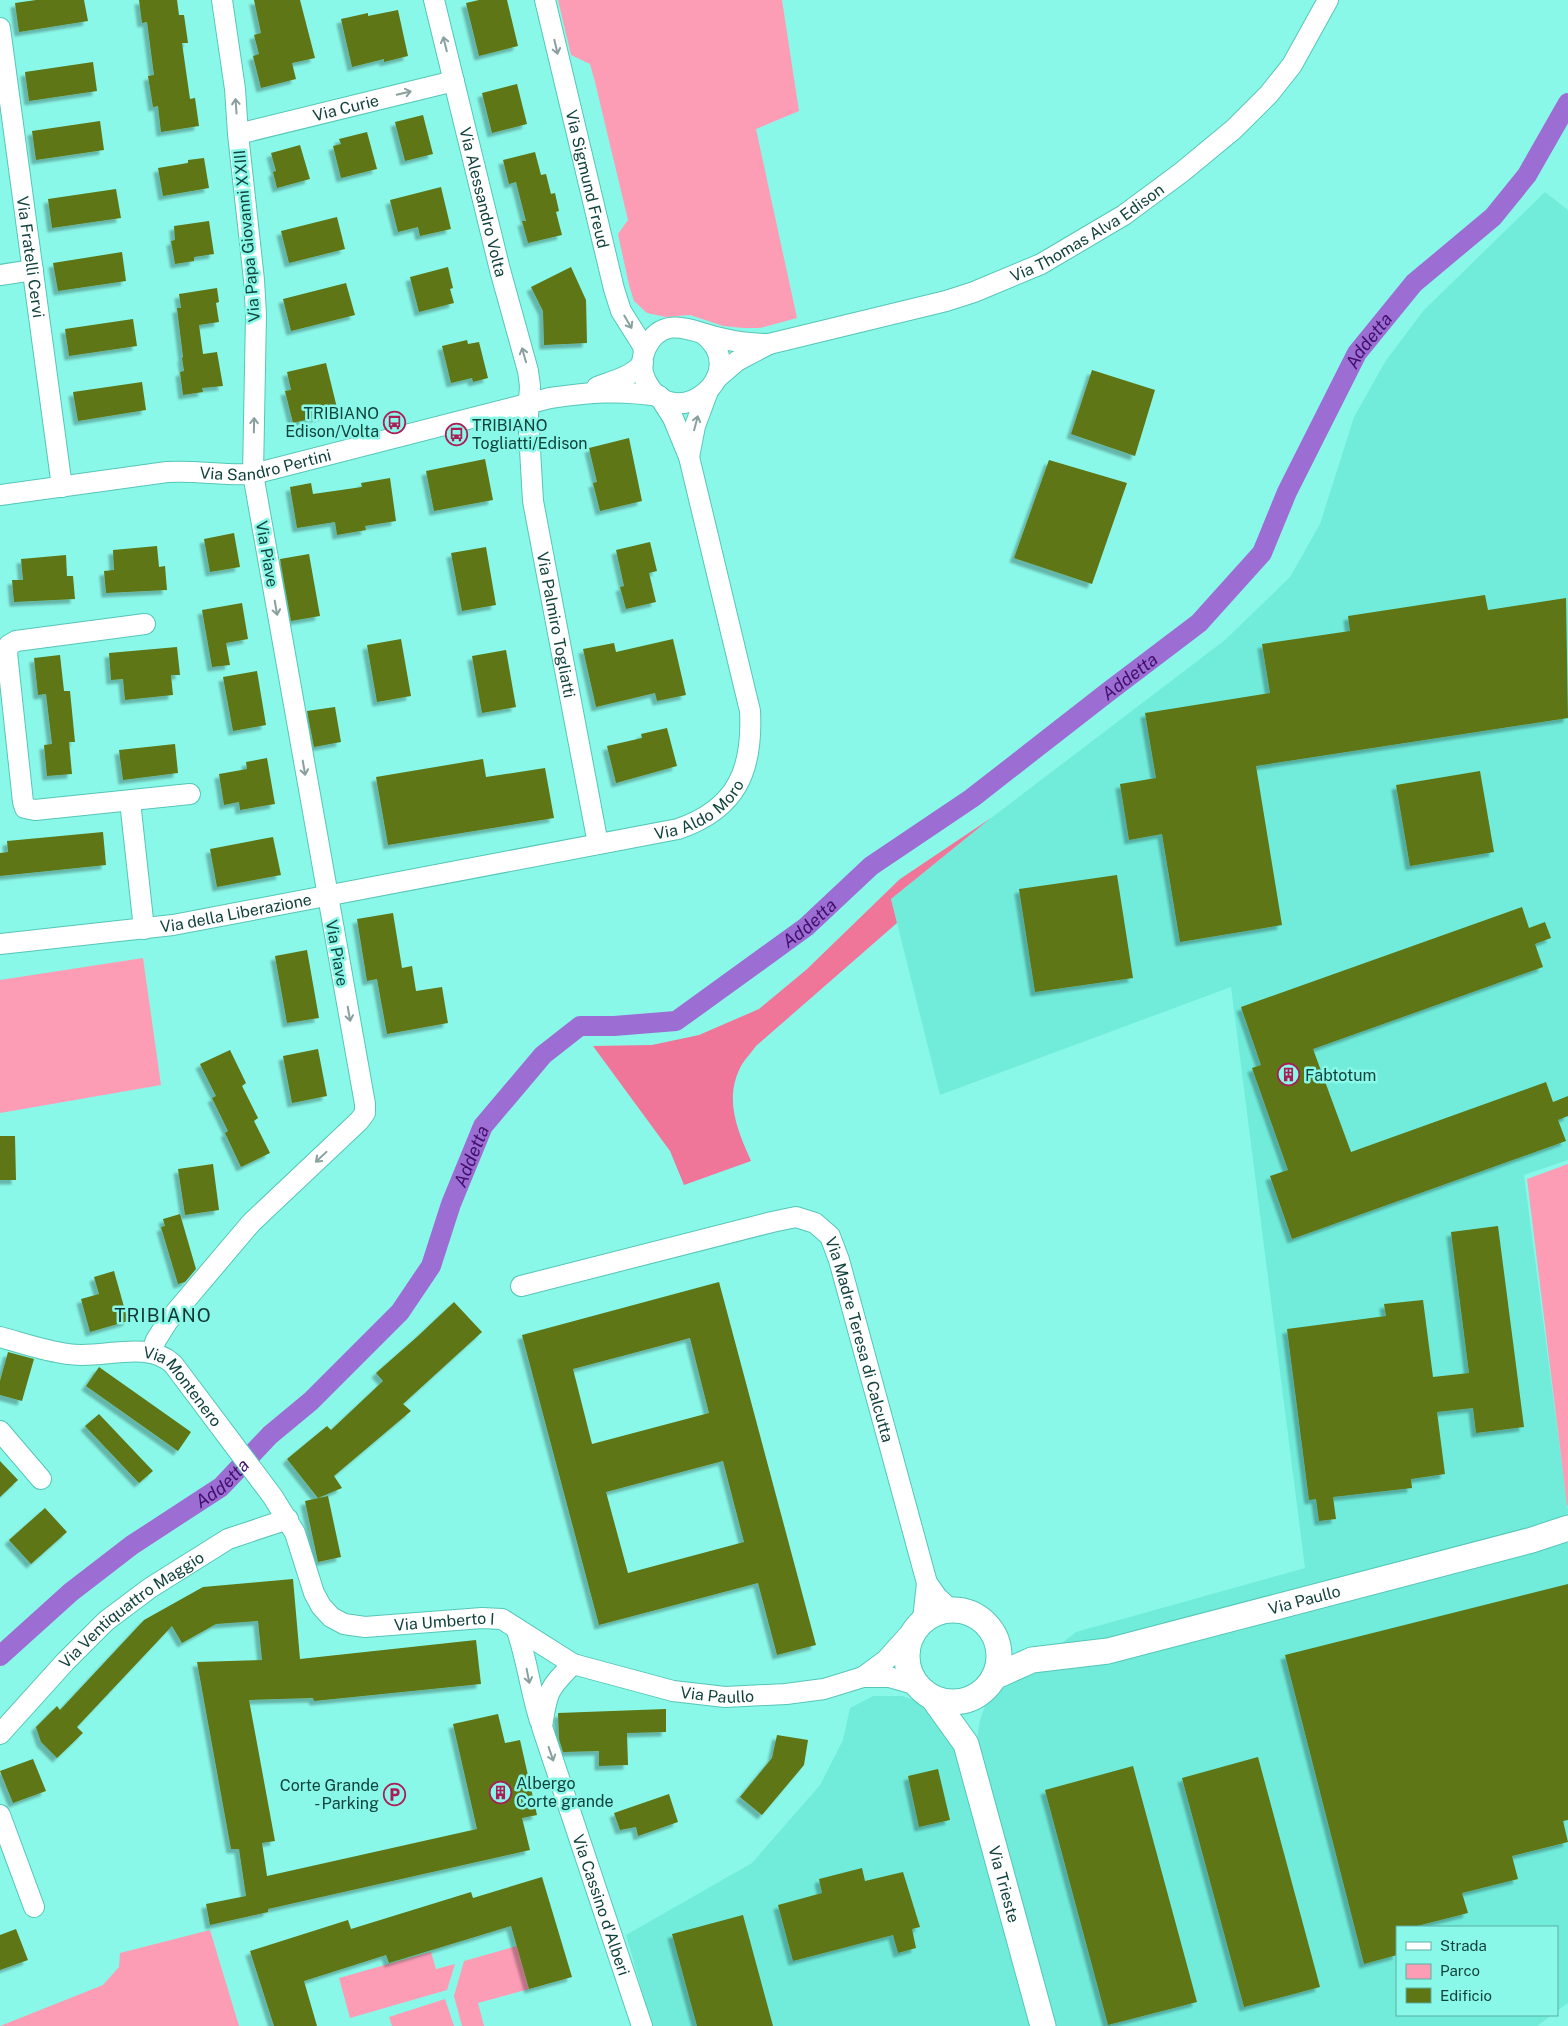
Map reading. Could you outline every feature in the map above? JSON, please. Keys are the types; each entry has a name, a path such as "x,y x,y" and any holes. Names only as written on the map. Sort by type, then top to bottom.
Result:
{"street":[{"name":"Via Papa Giovanni XXIII","path":"222,0 235,89 254,280 256,314 253,474"},
{"name":"Via Alessandro Volta","path":"434,0 500,270 528,371 529,402"},
{"name":"Via Sigmund Freud","path":"545,0 614,289 621,311 643,346 644,358"},
{"name":"Via Thomas Alva Edison","path":"659,396 666,400 682,403 695,400 738,361 769,344 946,301 1004,281 1041,264 1116,220 1182,172 1234,129 1269,94 1292,65 1328,0"},
{"name":"Via Fratelli Cervi","path":"0,28 62,487"},
{"name":"Via Curie","path":"238,134 454,81"},
{"path":"0,275 34,270"},
{"name":"Via Thomas Alva Edison","path":"644,358 655,337 668,329 687,327 702,333 745,343 769,344"},
{"path":"689,456 695,426 719,367 717,354 710,340 702,333"},
{"name":"Via Sandro Pertini","path":"585,392 626,376 639,367 644,358"},
{"path":"644,358 646,381 659,396"},
{"name":"Via Sandro Pertini","path":"0,495 167,472 253,474 529,402 585,392 626,392 659,396"},
{"name":"Via Aldo Moro","path":"327,896 678,829 698,822 717,810 732,793 742,775 749,754 751,736 750,711 689,456 673,418 659,396"},
{"name":"Via Palmiro Togliatti","path":"529,402 528,415 533,501 598,844"},
{"name":"Via Piave","path":"151,1353 156,1340 168,1320 251,1223 359,1122 365,1113 365,1104 253,474"},
{"path":"145,624 16,642 9,645 7,653 23,802 25,808 35,810 190,794"},
{"name":"Via della Liberazione","path":"130,801 144,928"},
{"name":"Via della Liberazione","path":"0,944 144,928 327,896"},
{"name":"Via Madre Teresa di Calcutta","path":"522,1286 772,1222 796,1217 815,1223 830,1236 839,1260 927,1583 937,1597 950,1609"},
{"name":"Via Montenero","path":"0,1337 66,1354 86,1356 135,1352 165,1356 220,1426 288,1519"},
{"path":"0,1430 41,1480"},
{"name":"Via Umberto I","path":"288,1519 295,1533 314,1593 321,1606 331,1617 344,1624 364,1627 482,1618 502,1620 573,1664"},
{"name":"Via Ventiquattro Maggio","path":"0,1734 65,1662 106,1621 150,1588 228,1539 288,1519"},
{"name":"Via Paullo","path":"573,1664 673,1691 724,1697 786,1694 824,1688 863,1677 889,1677 946,1701 959,1702 971,1698 988,1684 1026,1662 1048,1657 1081,1656 1108,1651 1532,1540 1564,1529"},
{"name":"Via Madre Teresa di Calcutta","path":"918,1625 927,1583"},
{"name":"Via Paullo","path":"863,1677 886,1660 918,1625 936,1612 950,1609 964,1610 977,1616 988,1625 996,1637 1048,1657"},
{"path":"918,1625 908,1644 906,1658 909,1672 925,1691"},
{"name":"Via Cassino d'Alberi","path":"516,1628 524,1648 531,1692 542,1727 642,2026"},
{"path":"988,1684 998,1664 999,1650 996,1637"},
{"name":"Via Cassino d'Alberi","path":"542,1727 546,1699 551,1687 573,1664"},
{"name":"Via Trieste","path":"966,1744 974,1711 988,1684"},
{"name":"Via Trieste","path":"925,1691 966,1744 1043,2026"},
{"path":"0,1815 34,1906"}],"shaded area":[{"path":"1545,192 1568,210 1568,1160 1524,1175 1568,1510 1568,2003 1558,2010 1558,1926 1396,1926 1396,2016 1551,2016 1537,2026 652,2026 626,1935 752,1863 820,1785 843,1740 850,1708 873,1696 902,1696 923,1703 976,1744 980,1720 986,1703 999,1688 1020,1676 1076,1632 1305,1568 1231,987 940,1095 891,899 991,818 1225,640 1290,577 1320,524 1354,417 1385,362 1423,311"},
{"path":"991,818 891,899 897,923 756,1046 743,1062 735,1080 733,1104 738,1127 751,1161 684,1185 670,1151 593,1046 652,1045 699,1035 759,1009 806,970 900,879"}],"green space":[{"path":"558,0 782,0 799,111 756,129 797,318 760,328 723,326 690,315 666,317 647,313 634,301 618,234 628,220 595,82 590,64 571,55"},
{"path":"143,958 161,1085 0,1113 0,980"},
{"path":"1568,1164 1568,1505 1567,1505 1527,1179"},
{"path":"210,1930 239,2026 0,2026 103,1985 119,1967 120,1953"},
{"path":"517,1946 529,1989 478,2003 484,2026 462,2026 454,1996 464,1961"},
{"path":"431,1952 436,1969 455,1964 447,1990 350,2018 339,1978"},
{"path":"445,1999 454,2026 392,2026 389,2017"}],"building":[{"path":"36,0 84,0 88,21 19,32 15,3"},
{"path":"139,0 177,0 179,15 184,15 188,43 182,43 190,99 195,98 199,126 161,132 158,106 153,107 148,76 154,75 147,22 142,23"},
{"path":"254,0 300,0 315,58 292,63 296,79 261,88 253,56 259,54 254,35 261,33"},
{"path":"479,0 507,0 518,46 479,56 466,3"},
{"path":"398,10 408,56 384,62 384,59 352,67 341,19 368,13 368,16"},
{"path":"93,62 97,91 29,101 25,72"},
{"path":"517,84 527,124 492,133 482,93"},
{"path":"423,115 433,154 405,161 395,122"},
{"path":"100,121 104,150 36,160 32,131"},
{"path":"367,132 377,169 341,178 333,146 341,144 339,139"},
{"path":"300,145 310,179 277,188 273,172 276,171 271,153"},
{"path":"535,152 541,175 546,174 551,194 555,193 559,211 556,212 562,235 528,243 522,221 526,221 516,182 509,184 503,160"},
{"path":"204,158 209,188 163,196 158,168"},
{"path":"441,187 451,229 420,236 418,227 398,232 390,200"},
{"path":"116,189 121,218 52,228 48,199"},
{"path":"337,217 345,249 289,263 281,231"},
{"path":"209,221 214,254 194,257 194,261 175,264 171,241 175,240 174,226"},
{"path":"122,252 126,281 58,291 53,263"},
{"path":"448,267 453,288 450,289 454,303 419,312 410,277"},
{"path":"571,267 586,300 587,343 544,345 543,311 531,287"},
{"path":"346,283 355,315 291,331 283,299"},
{"path":"217,288 219,302 216,303 219,322 199,325 203,354 217,352 223,386 202,388 203,392 183,395 180,372 184,371 177,308 181,308 179,294"},
{"path":"133,319 137,346 69,356 65,329"},
{"path":"467,340 468,344 479,342 488,378 473,382 472,378 451,383 442,346"},
{"path":"326,363 338,412 293,423 285,391 291,390 287,372"},
{"path":"1092,370 1155,390 1135,456 1071,434"},
{"path":"142,382 146,410 78,421 73,392"},
{"path":"629,438 642,501 600,511 593,483 597,482 589,448"},
{"path":"485,459 493,500 434,511 426,471"},
{"path":"1049,460 1127,483 1092,584 1014,558"},
{"path":"390,478 396,521 365,526 366,530 337,535 335,522 297,528 290,487 311,483 313,494 362,487 361,483"},
{"path":"234,533 240,567 210,572 204,539"},
{"path":"650,542 657,571 649,573 656,602 626,609 620,587 624,586 616,550"},
{"path":"157,546 159,567 165,566 167,590 106,593 104,571 114,570 113,550"},
{"path":"486,547 496,605 462,611 451,553"},
{"path":"309,554 320,616 291,621 280,559"},
{"path":"66,555 67,576 73,576 75,599 14,602 12,580 23,580 21,559"},
{"path":"1485,595 1488,610 1566,598 1568,718 1256,766 1282,925 1180,942 1162,834 1129,840 1120,784 1156,778 1145,713 1270,693 1262,644 1350,631 1348,616"},
{"path":"242,603 248,639 226,643 230,665 212,667 202,610"},
{"path":"401,639 411,696 377,702 367,645"},
{"path":"673,639 686,695 657,701 655,693 596,707 583,649 614,643 616,652"},
{"path":"177,647 180,675 171,675 173,695 125,700 123,679 111,680 109,653"},
{"path":"506,650 516,707 482,713 472,656"},
{"path":"60,655 64,691 70,691 75,742 69,742 72,774 47,776 44,745 52,744 46,694 38,695 34,658"},
{"path":"257,671 266,725 233,731 223,677"},
{"path":"335,707 341,742 314,747 307,711"},
{"path":"667,728 677,766 616,783 607,746 642,738 641,734"},
{"path":"175,744 178,773 123,780 119,750"},
{"path":"267,758 275,804 240,810 239,802 224,805 219,774 247,769 246,762"},
{"path":"483,759 486,777 545,768 554,818 388,845 376,777"},
{"path":"1480,771 1494,852 1410,866 1396,785"},
{"path":"103,832 106,865 0,876 0,853 8,852 7,841"},
{"path":"273,837 281,875 217,887 210,849"},
{"path":"1117,875 1133,978 1035,992 1019,889"},
{"name":"Fabtotum","path":"1522,907 1529,928 1545,922 1551,938 1535,944 1543,967 1313,1049 1351,1152 1546,1082 1553,1102 1568,1096 1568,1116 1558,1120 1566,1141 1292,1239 1270,1176 1288,1170 1252,1068 1261,1065 1241,1007"},
{"path":"393,913 402,968 412,966 416,991 442,987 448,1023 387,1034 377,979 367,981 357,919"},
{"path":"307,950 319,1018 287,1023 275,956"},
{"path":"318,1049 327,1096 292,1103 283,1056"},
{"path":"230,1050 246,1083 242,1086 258,1118 254,1121 270,1153 241,1167 225,1133 228,1131 212,1098 216,1096 200,1064"},
{"path":"0,1136 15,1136 16,1180 0,1180"},
{"path":"213,1164 219,1210 185,1215 178,1169"},
{"path":"180,1214 196,1269 185,1282 178,1284 161,1227 165,1226 163,1219"},
{"path":"1498,1226 1524,1427 1476,1433 1473,1408 1437,1412 1445,1474 1411,1479 1412,1488 1333,1497 1336,1519 1319,1521 1316,1499 1309,1500 1287,1329 1386,1316 1384,1304 1423,1300 1433,1377 1469,1373 1451,1232"},
{"path":"114,1271 128,1321 90,1332 81,1299 99,1294 94,1277"},
{"path":"719,1282 816,1645 777,1655 758,1583 599,1625 522,1335","holes":["690,1338 709,1413 592,1444 573,1369","723,1461 744,1542 628,1573 606,1492"]},
{"path":"454,1302 482,1332 403,1404 411,1411 334,1476 342,1488 318,1498 287,1459 327,1426 331,1430 383,1381 376,1373"},
{"path":"8,1352 34,1359 22,1401 0,1395 0,1381"},
{"path":"99,1367 191,1432 178,1451 86,1386"},
{"path":"99,1414 153,1471 139,1483 85,1426"},
{"path":"0,1461 18,1480 0,1497"},
{"path":"328,1496 341,1557 318,1562 305,1501"},
{"path":"45,1508 67,1532 31,1564 9,1540"},
{"path":"293,1579 300,1659 476,1640 481,1684 314,1701 313,1698 249,1700 275,1841 262,1843 267,1876 477,1829 453,1724 498,1714 505,1743 520,1740 537,1815 522,1818 530,1850 268,1909 268,1912 210,1925 206,1904 246,1896 239,1849 231,1849 197,1662 262,1660 258,1621 216,1624 182,1643 172,1626 77,1727 83,1733 57,1758 41,1742 36,1727 57,1706 60,1710 144,1620 203,1587"},
{"path":"1568,1584 1568,1820 1563,1821 1568,1842 1512,1856 1518,1879 1462,1893 1468,1913 1417,1926 1396,1926 1396,1955 1364,1964 1285,1655"},
{"path":"666,1709 666,1732 627,1733 628,1765 599,1766 599,1751 563,1752 559,1739 558,1713"},
{"path":"777,1735 808,1740 804,1765 762,1815 740,1797 772,1758"},
{"path":"1258,1757 1320,1987 1244,2007 1182,1778"},
{"path":"33,1759 46,1791 13,1803 0,1771"},
{"path":"1133,1766 1197,2002 1108,2025 1045,1790"},
{"path":"938,1769 950,1820 919,1827 908,1776"},
{"path":"669,1794 678,1822 638,1836 636,1827 620,1830 614,1813"},
{"path":"862,1868 865,1881 903,1872 920,1927 912,1929 916,1948 898,1953 893,1935 793,1961 778,1905 822,1893 819,1879"},
{"path":"542,1877 572,1977 529,1989 511,1926 389,1963 386,1955 304,1981 317,2026 274,2026 250,1951 348,1920 351,1929 471,1892 473,1898"},
{"path":"743,1915 773,2026 697,2026 672,1934"},
{"path":"16,1929 28,1960 0,1970 0,1935"}],"waterway":[{"name":"Addetta","path":"0,1656 71,1592 132,1545 221,1487 270,1435 311,1401 400,1312 431,1266 451,1204 483,1126 543,1055 580,1026 614,1026 676,1021 806,927 871,866 972,798 1199,623 1262,553 1287,492 1357,353 1414,283 1493,217 1527,175 1568,103"}],"place":[{"name":"TRIBIANO Edison/Volta","path":"395,422"},
{"name":"TRIBIANO Togliatti/Edison","path":"456,434"},
{"name":"Fabtotum","path":"1289,1075"},
{"name":"Albergo Corte grande","path":"500,1792"},
{"name":"Corte Grande - Parking","path":"395,1794"}],"district":[{"name":"TRIBIANO","path":"163,1315"}]}
